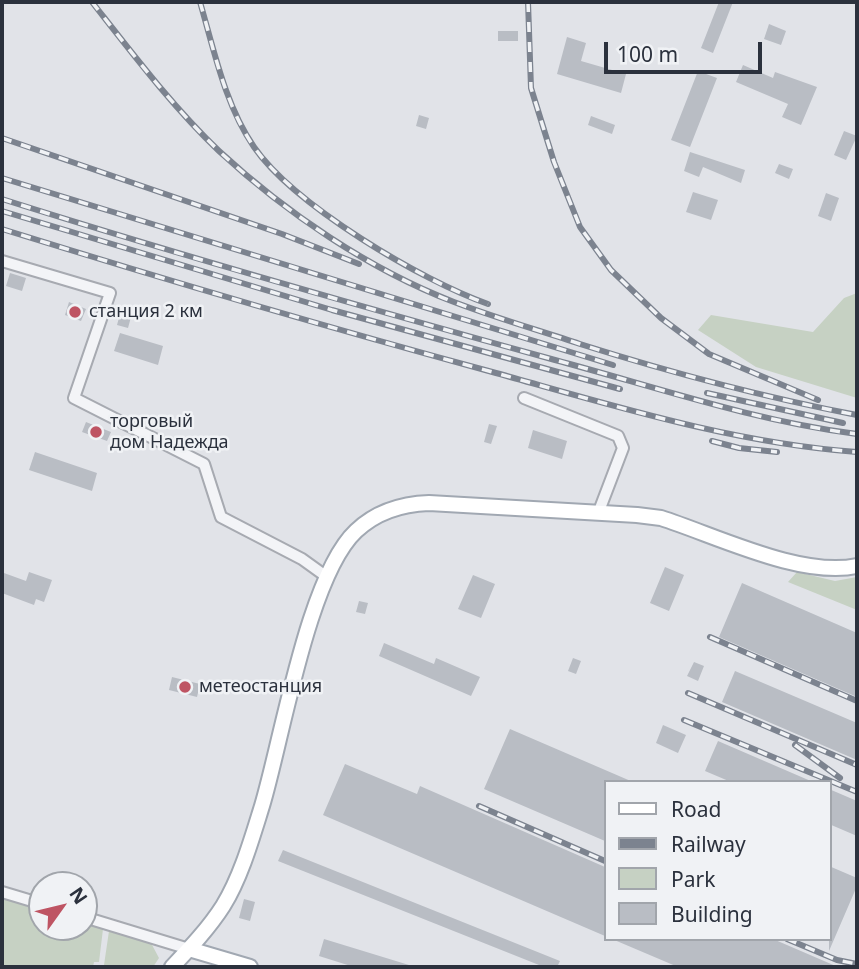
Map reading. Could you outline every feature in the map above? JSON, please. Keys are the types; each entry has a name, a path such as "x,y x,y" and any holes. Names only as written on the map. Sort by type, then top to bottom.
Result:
{"main road":[{"path":"172,967 223,905 245,853 262,806 300,662 327,577 338,553 354,532 382,513 408,505 429,503 599,511 661,518 804,566 836,570 857,566"},
{"path":"189,949 250,967"}],"street":[{"path":"2,261 110,293 74,398 204,464 221,517 302,559 327,577"},
{"path":"524,398 618,436 623,448 599,511"},
{"path":"2,892 28,900"},
{"path":"98,921 189,949"}],"green space":[{"path":"857,293 857,398 756,367 698,330 711,315 813,332 844,298"},
{"path":"797,572 835,581 857,577 857,610 788,582"},
{"path":"2,898 28,906 28,941 98,941 98,927 103,929 99,962 94,962 93,967 2,967"},
{"path":"109,931 151,943 159,958 153,967 104,965"}],"building":[{"path":"719,2 733,2 713,53 701,48"},
{"path":"769,24 786,31 781,45 764,39"},
{"path":"498,31 518,31 518,41 498,41"},
{"path":"567,37 586,43 581,61 626,74 621,93 557,74"},
{"path":"743,65 773,78 775,72 817,87 801,125 782,117 788,104 736,82"},
{"path":"698,71 717,78 690,147 671,140"},
{"path":"419,115 429,118 426,129 416,126"},
{"path":"591,116 615,125 612,134 588,125"},
{"path":"844,131 857,136 846,160 834,155"},
{"path":"690,152 745,170 741,183 703,167 699,177 684,171"},
{"path":"779,164 793,169 789,179 775,173"},
{"path":"693,192 718,200 711,220 686,212"},
{"path":"826,193 839,198 831,221 818,216"},
{"path":"10,273 26,278 22,291 6,286"},
{"name":"станция 2 км","path":"69,302 86,309 81,321 65,315"},
{"path":"120,314 131,317 128,328 117,325"},
{"path":"120,333 163,346 158,365 114,351"},
{"name":"торговый дом Надежда","path":"86,422 111,432 107,441 82,432"},
{"path":"489,424 497,426 491,444 484,442"},
{"path":"533,430 567,441 562,459 528,448"},
{"path":"35,452 97,473 92,491 29,470"},
{"path":"665,567 684,575 669,611 650,603"},
{"path":"29,572 52,580 44,602 36,599 34,605 2,593 4,573 26,581"},
{"path":"473,575 495,584 481,618 458,609"},
{"path":"742,583 857,633 857,697 719,637"},
{"path":"359,601 368,603 365,614 356,612"},
{"path":"384,643 434,664 436,658 480,677 471,696 379,656"},
{"path":"573,658 581,661 576,674 568,671"},
{"path":"694,662 704,666 698,681 687,676"},
{"path":"735,671 857,723 857,760 722,702"},
{"name":"метеостанция","path":"172,677 200,684 197,697 169,690"},
{"path":"663,725 686,735 678,753 656,743"},
{"path":"510,729 628,780 604,780 604,841 484,789"},
{"path":"718,741 808,780 726,780 705,771"},
{"path":"345,764 417,794 420,786 604,867 604,936 323,815"},
{"path":"831,790 857,801 857,836 831,825"},
{"path":"283,850 560,961 557,967 544,967 278,861"},
{"path":"831,867 857,878 857,886 829,951"},
{"path":"244,899 255,902 250,921 239,918"},
{"path":"324,939 409,967 354,967 319,956"},
{"path":"617,941 778,941 838,967 678,967"}],"railway":[{"path":"92,2 169,98 219,151 300,217 391,273 470,308 614,355 752,392 857,415"},
{"path":"200,2 221,77 235,113 254,147 273,169 298,193 361,239 429,278 488,304"},
{"path":"528,2 531,88 554,162 580,227 611,270 661,318 709,354 818,400"},
{"path":"2,138 282,234 359,264"},
{"path":"2,178 613,365"},
{"path":"2,199 278,282 705,402 781,421 857,434"},
{"path":"2,211 332,310 620,389"},
{"path":"2,229 310,321 630,410 720,432 857,452"},
{"path":"707,393 843,423"},
{"path":"712,441 739,448 777,452"},
{"path":"710,637 857,701"},
{"path":"688,693 857,765"},
{"path":"684,720 828,780"},
{"path":"795,745 840,778"},
{"path":"831,781 857,792"},
{"path":"479,806 604,861"},
{"path":"792,941 837,960 857,964"}],"place":[{"name":"станция 2 км","path":"75,312"},
{"name":"торговый дом Надежда","path":"96,432"},
{"name":"метеостанция","path":"185,687"}]}
